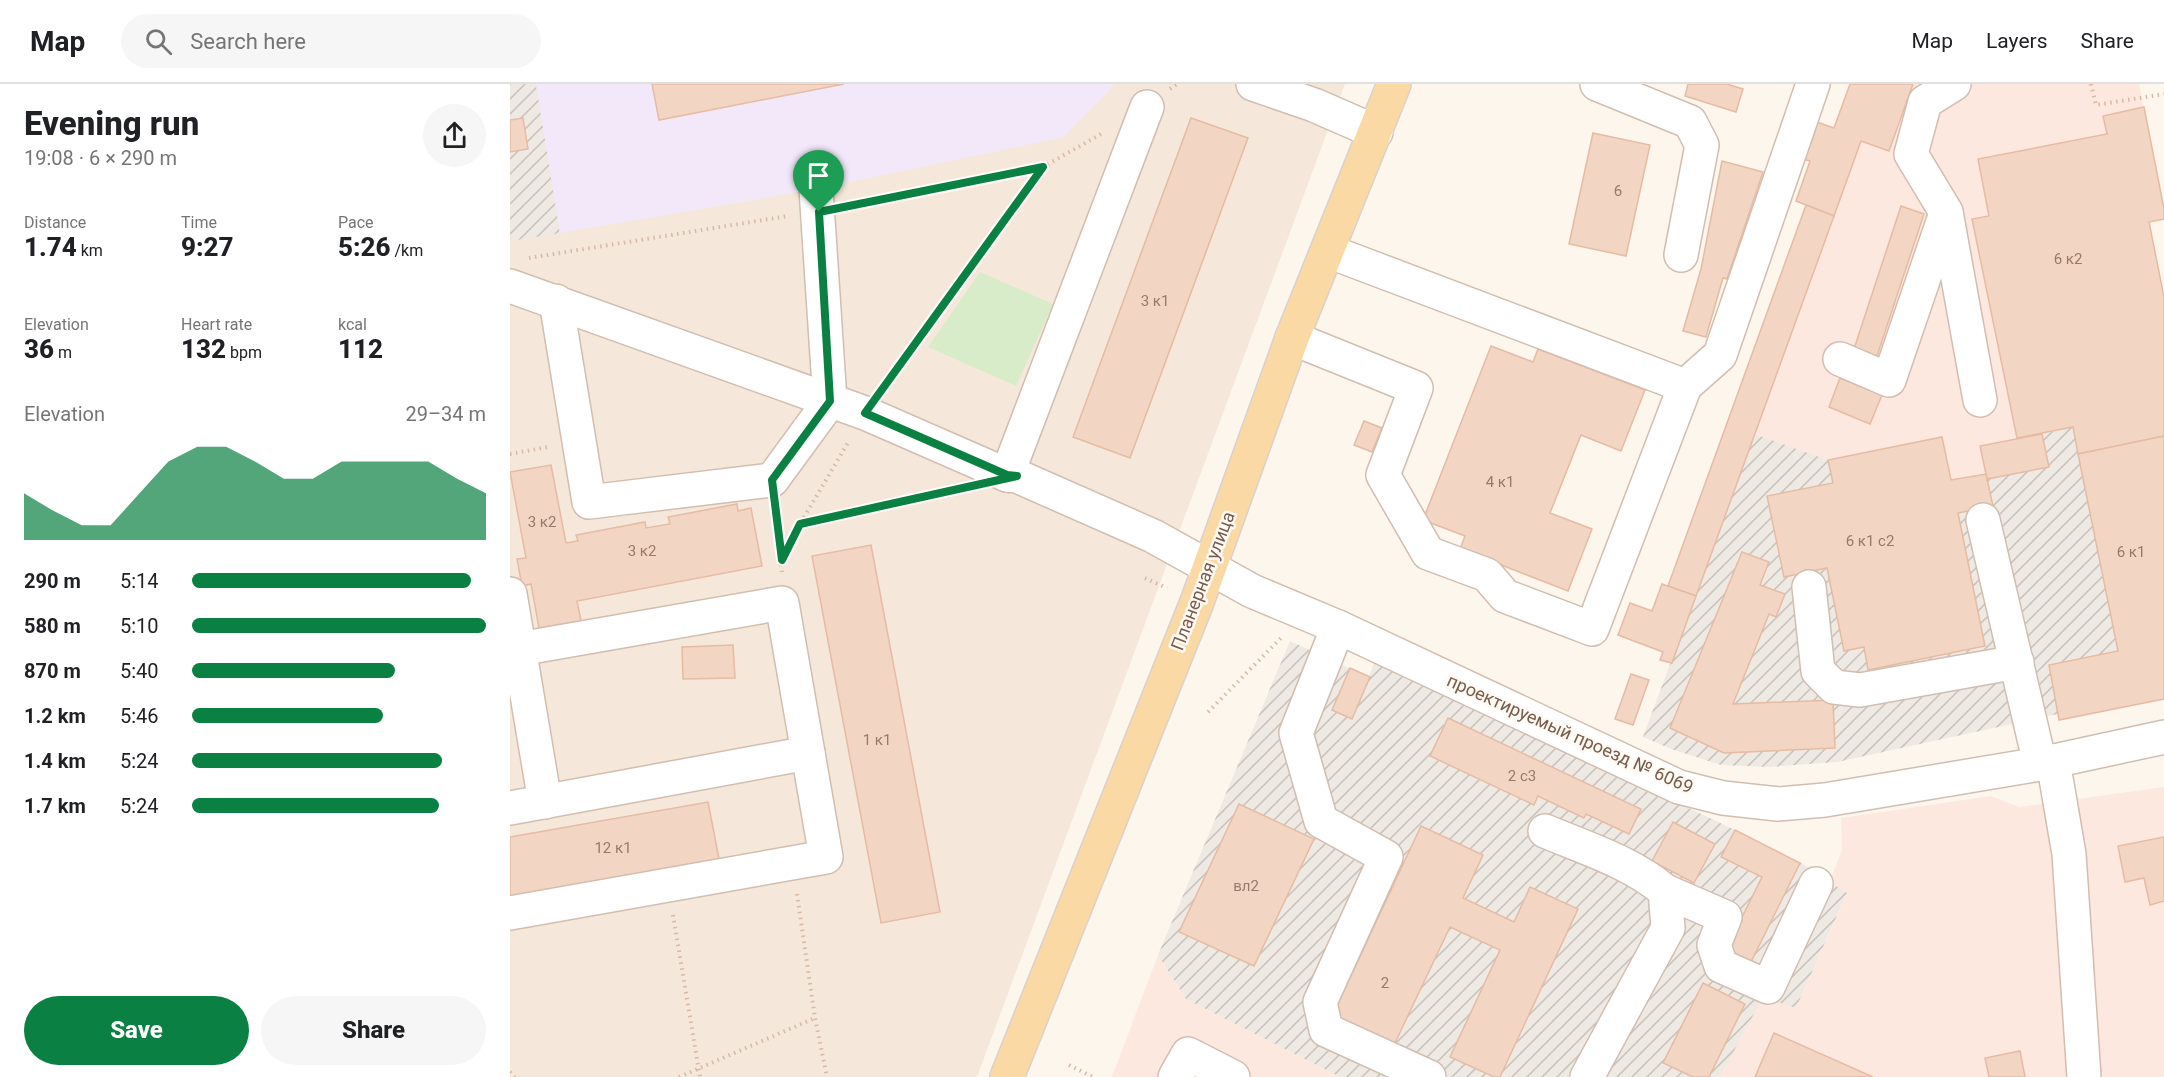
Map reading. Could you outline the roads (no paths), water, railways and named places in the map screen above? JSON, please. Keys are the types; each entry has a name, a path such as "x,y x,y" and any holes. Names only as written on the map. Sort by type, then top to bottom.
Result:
{"main road":[{"name":"Планерная улица","path":"1011,1076 1210,567 1292,338 1394,84"}],"street":[{"path":"1253,84 1314,105 1376,132"},
{"path":"1596,84 1690,122 1702,144 1681,255"},
{"path":"1292,338 1416,388 1383,475 1428,553 1487,575 1505,596 1592,629 1685,386 1720,355 1813,84"},
{"path":"1954,84 1925,102 1911,154 1946,212 1980,400"},
{"path":"1007,475 1147,107"},
{"path":"556,301 589,502 772,480 830,401 817,200"},
{"path":"1840,359 1889,380 1946,212"},
{"path":"1328,251 1685,386"},
{"name":"проектируемый проезд № 6069","path":"516,272 556,301 865,413 1153,536 1252,591 1338,627 1679,787 1723,798 1778,804 1825,800 2047,762 2164,737"},
{"path":"1983,520 2017,662 2047,762 2069,854 2084,1077"},
{"path":"1809,587 1818,671 1834,687 1860,690 2017,662"},
{"path":"510,594 545,802"},
{"path":"510,914 826,857 782,603 519,649"},
{"path":"1338,627 1296,733 1321,821 1386,857 1320,1002 1326,1030 1429,1077"},
{"path":"510,808 808,753"},
{"path":"1545,831 1624,865 1650,878 1665,891 1725,917 1714,945 1721,966 1768,987 1816,884"},
{"path":"1587,1077 1668,928 1665,891"},
{"path":"1175,1077 1188,1053 1233,1077"}]}
